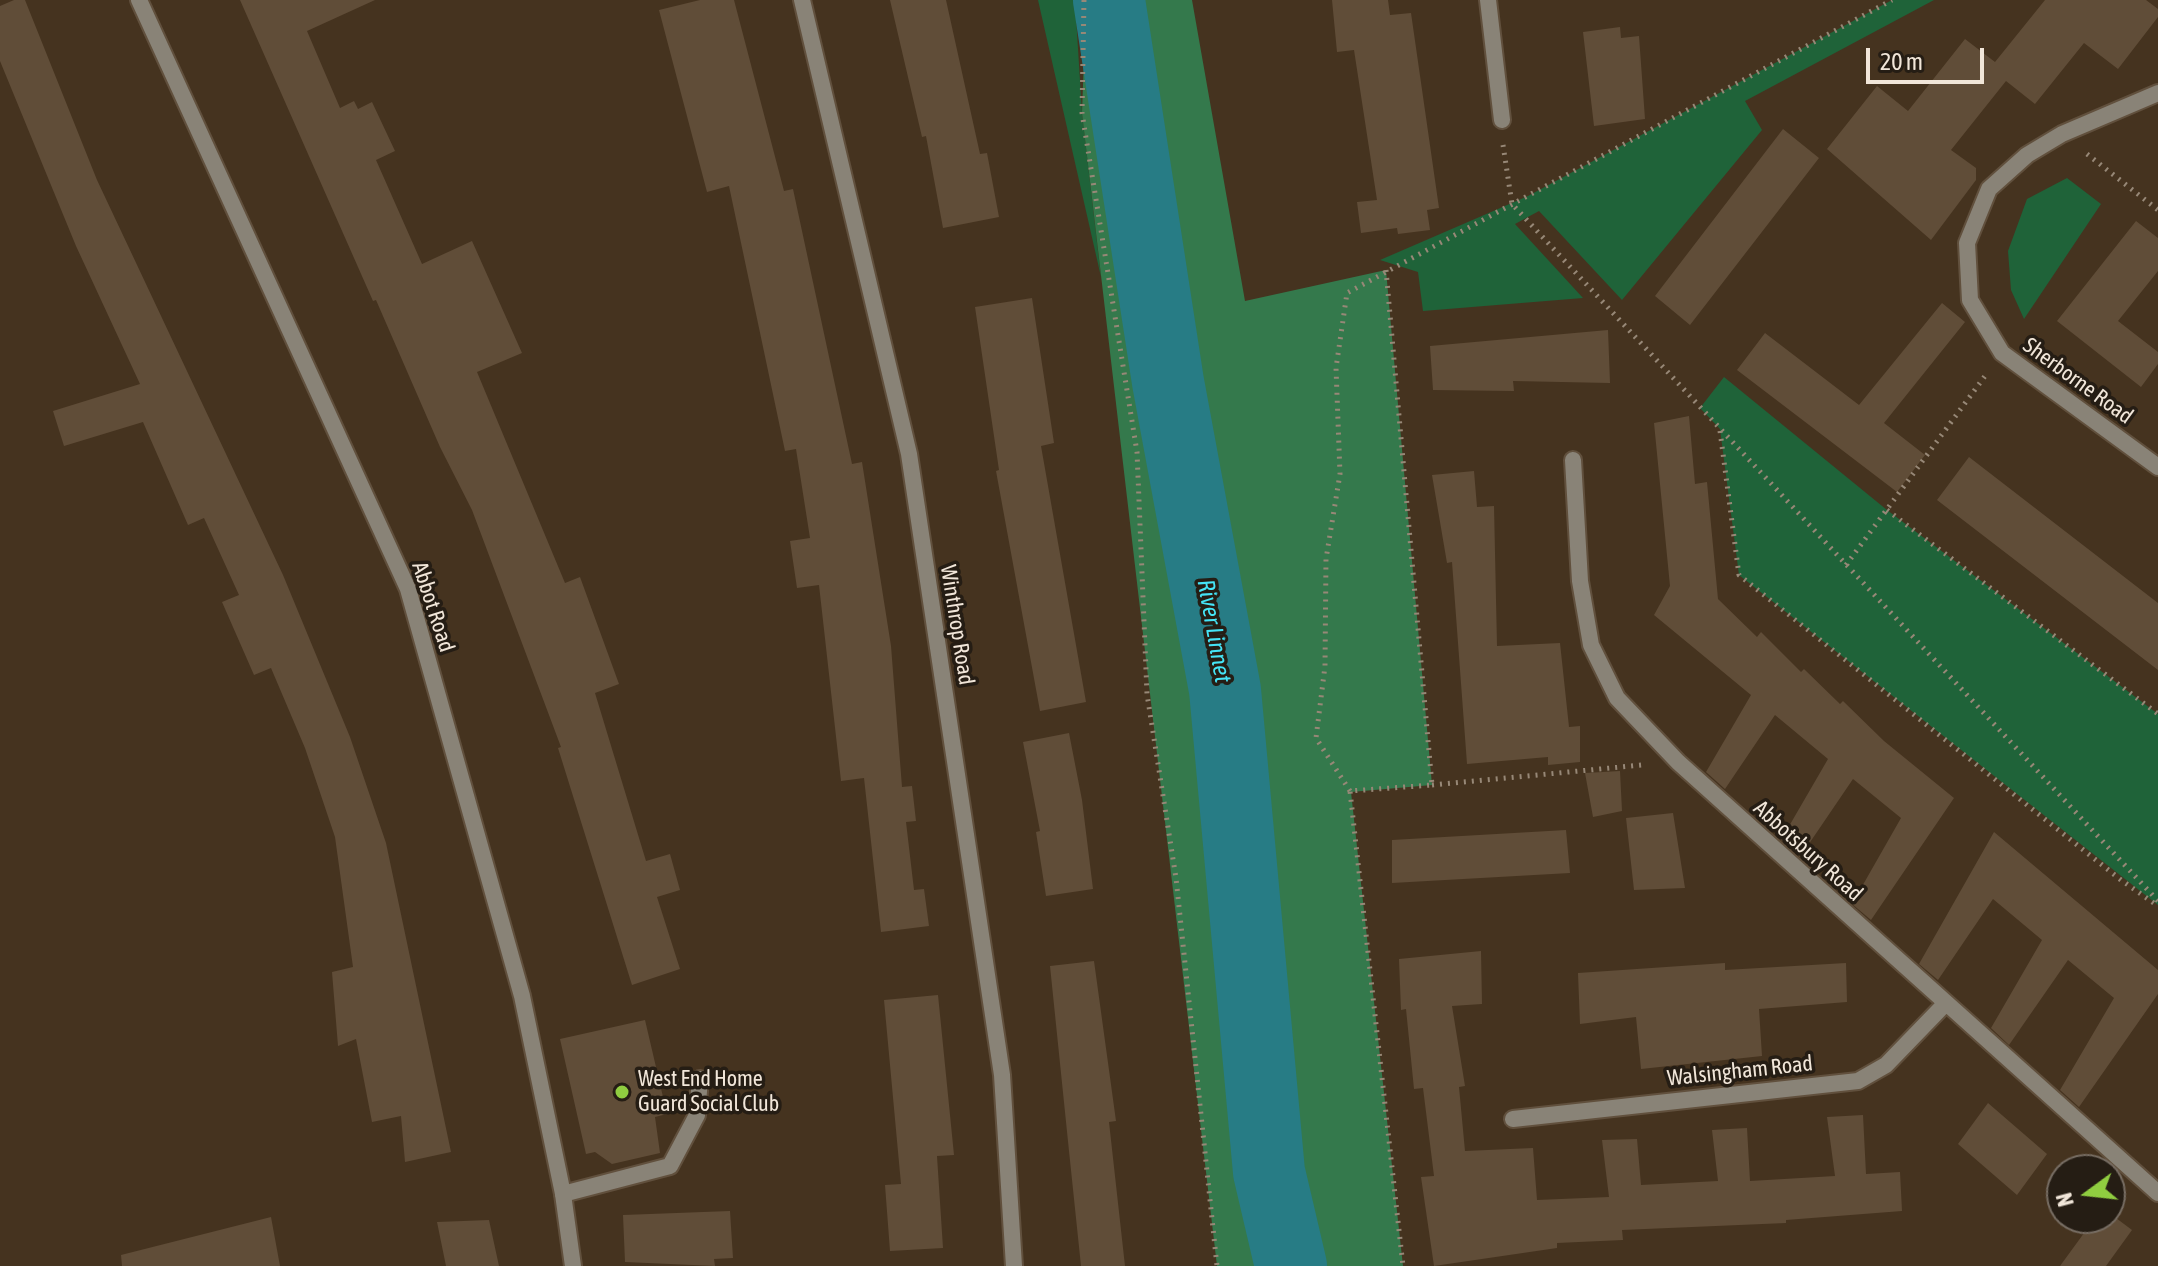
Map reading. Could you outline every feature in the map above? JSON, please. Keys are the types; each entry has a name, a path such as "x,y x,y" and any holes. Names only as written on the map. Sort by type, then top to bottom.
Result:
{"street":[{"name":"Abbot Road","path":"139,0 408,589 522,996 563,1194 573,1266"},
{"name":"Winthrop Road","path":"802,0 909,454 1002,1075 1014,1266"},
{"path":"1488,0 1502,120"},
{"name":"Sherborne Road","path":"2158,93 2062,134 2027,155 1989,189 1967,243 1970,300 2002,353 2158,467"},
{"name":"Abbotsbury Road","path":"1573,460 1580,581 1591,645 1617,698 1678,762 1944,1005 2158,1193"},
{"name":"Walsingham Road","path":"1513,1119 1858,1081 1886,1065 1944,1005"},
{"path":"563,1194 670,1166 697,1115 700,1079"}],"path":[{"path":"1084,0 1082,113 1137,452 1147,694 1176,878 1217,1266"},
{"path":"1403,1266 1350,791 1316,738 1325,666 1326,559 1340,474 1336,368 1347,293 1892,0"},
{"path":"1502,120 1512,204 2158,904"},
{"path":"2062,134 2158,210"},
{"path":"1386,270 1432,785"},
{"path":"1846,565 2002,353"},
{"path":"1720,429 1739,575 2121,880 2158,904"},
{"path":"1887,510 2158,714"},
{"path":"1350,791 1678,762"}],"green space":[{"path":"1038,0 1075,0 1082,113 1101,277"},
{"path":"1086,0 1192,0 1245,301 1386,270 1432,785 1351,792 1403,1266 1217,1266 1082,113"},
{"path":"1892,0 1934,0 1745,101 1762,130 1622,300 1539,211 1515,224 1583,298 1423,311 1418,272 1380,260 1528,196"},
{"path":"2067,178 2101,204 2024,319 2011,290 2008,251 2027,199"},
{"path":"1724,377 1887,510 2158,714 2158,905 1739,575 1720,429 1700,408"}],"building":[{"path":"14,0 25,0 97,180 283,575 350,737 386,843 451,1152 405,1162 401,1116 372,1122 356,1039 338,1046 332,972 353,967 335,837 305,748 271,668 254,675 222,602 239,595 204,518 188,525 143,422 64,446 53,411 140,384 76,246 0,61 0,6"},
{"path":"240,0 375,0 307,31 340,108 354,101 358,109 372,102 395,151 376,160 422,264 472,241 522,353 477,372 565,583 580,577 619,684 595,693 646,861 670,854 680,890 657,897 680,969 632,985 558,748 561,747 472,510 440,447 376,300 373,301"},
{"path":"700,0 734,0 784,191 793,189 852,464 862,462 891,646 902,787 912,786 916,821 906,822 914,890 924,889 929,926 881,932 864,778 841,781 819,585 797,588 790,541 810,538 796,449 785,451 729,186 707,192 659,10"},
{"path":"890,0 946,0 980,154 987,153 999,217 943,228 926,136 922,137"},
{"path":"1332,0 1388,0 1390,15 1411,13 1439,208 1427,210 1430,230 1398,234 1397,228 1361,233 1357,202 1377,200 1354,50 1337,52"},
{"path":"2045,0 2146,0 2158,9 2158,17 2118,69 2084,43 2035,104 2006,81 1951,150 1976,168 1976,180 1931,240 1827,149 1877,86 1908,111 1965,39 1995,62"},
{"path":"1620,27 1621,38 1639,36 1645,119 1594,126 1583,32"},
{"path":"1783,129 1819,158 1690,325 1655,296"},
{"path":"2136,221 2158,238 2158,271 2118,321 2158,352 2158,364 2141,387 2057,321"},
{"path":"1032,298 1054,443 1041,446 1086,702 1040,711 996,471 999,470 975,307"},
{"path":"1942,303 1965,322 1884,423 1925,455 1897,492 1737,370 1765,333 1859,405"},
{"path":"1608,330 1610,383 1513,381 1514,391 1433,390 1430,346"},
{"path":"1689,416 1695,484 1707,482 1718,599 1757,637 1761,632 1801,672 1804,669 1840,704 1843,701 1884,741 1954,798 1871,920 1852,904 1901,818 1853,779 1800,857 1781,840 1828,759 1775,715 1725,789 1706,772 1751,695 1654,615 1670,586 1654,423"},
{"path":"1969,457 2158,603 2158,670 1937,500"},
{"path":"1474,471 1477,507 1494,506 1497,646 1560,643 1569,727 1580,726 1580,762 1548,765 1548,757 1467,764 1452,562 1447,563 1432,475"},
{"path":"1069,733 1082,800 1093,889 1046,896 1036,832 1040,831 1023,742"},
{"path":"1620,771 1622,811 1593,817 1585,773"},
{"path":"1673,813 1685,888 1634,890 1626,818"},
{"path":"1566,830 1570,873 1392,883 1392,840"},
{"path":"1994,832 2158,970 2158,994 2079,1107 2060,1090 2114,998 2068,960 2009,1045 1991,1028 2042,940 1993,899 1938,980 1919,964"},
{"path":"1481,951 1482,1004 1452,1006 1465,1086 1459,1087 1465,1151 1533,1148 1537,1200 1609,1197 1602,1140 1637,1139 1641,1185 1718,1181 1712,1130 1747,1128 1750,1181 1835,1176 1827,1117 1863,1115 1866,1174 1900,1172 1902,1211 1786,1220 1786,1223 1622,1230 1623,1240 1557,1243 1557,1248 1434,1266 1421,1177 1434,1176 1423,1088 1414,1089 1406,1009 1401,1010 1399,959"},
{"path":"1094,961 1116,1121 1109,1122 1125,1266 1081,1266 1050,966"},
{"path":"1725,963 1725,970 1846,963 1847,1002 1759,1009 1762,1056 1641,1069 1636,1017 1580,1024 1578,973"},
{"path":"938,995 954,1155 937,1156 943,1248 890,1251 885,1185 901,1184 884,1000"},
{"name":"West End Home Guard Social Club","path":"645,1020 667,1114 655,1117 660,1153 612,1164 595,1152 586,1154 560,1039"},
{"path":"1988,1103 2047,1154 2017,1195 1958,1144"},
{"path":"730,1211 733,1258 714,1259 715,1266 625,1262 623,1215"},
{"path":"271,1217 280,1266 122,1266 121,1255"},
{"path":"489,1220 499,1266 446,1266 437,1222"},
{"path":"2126,1226 2132,1230 2106,1266 2060,1266 2083,1234 2126,1234"}],"waterway":[{"name":"River Linnet","path":"1109,0 1168,382 1225,690 1269,1172 1291,1266"}],"place":[{"name":"West End Home Guard Social Club","path":"622,1092"}]}
